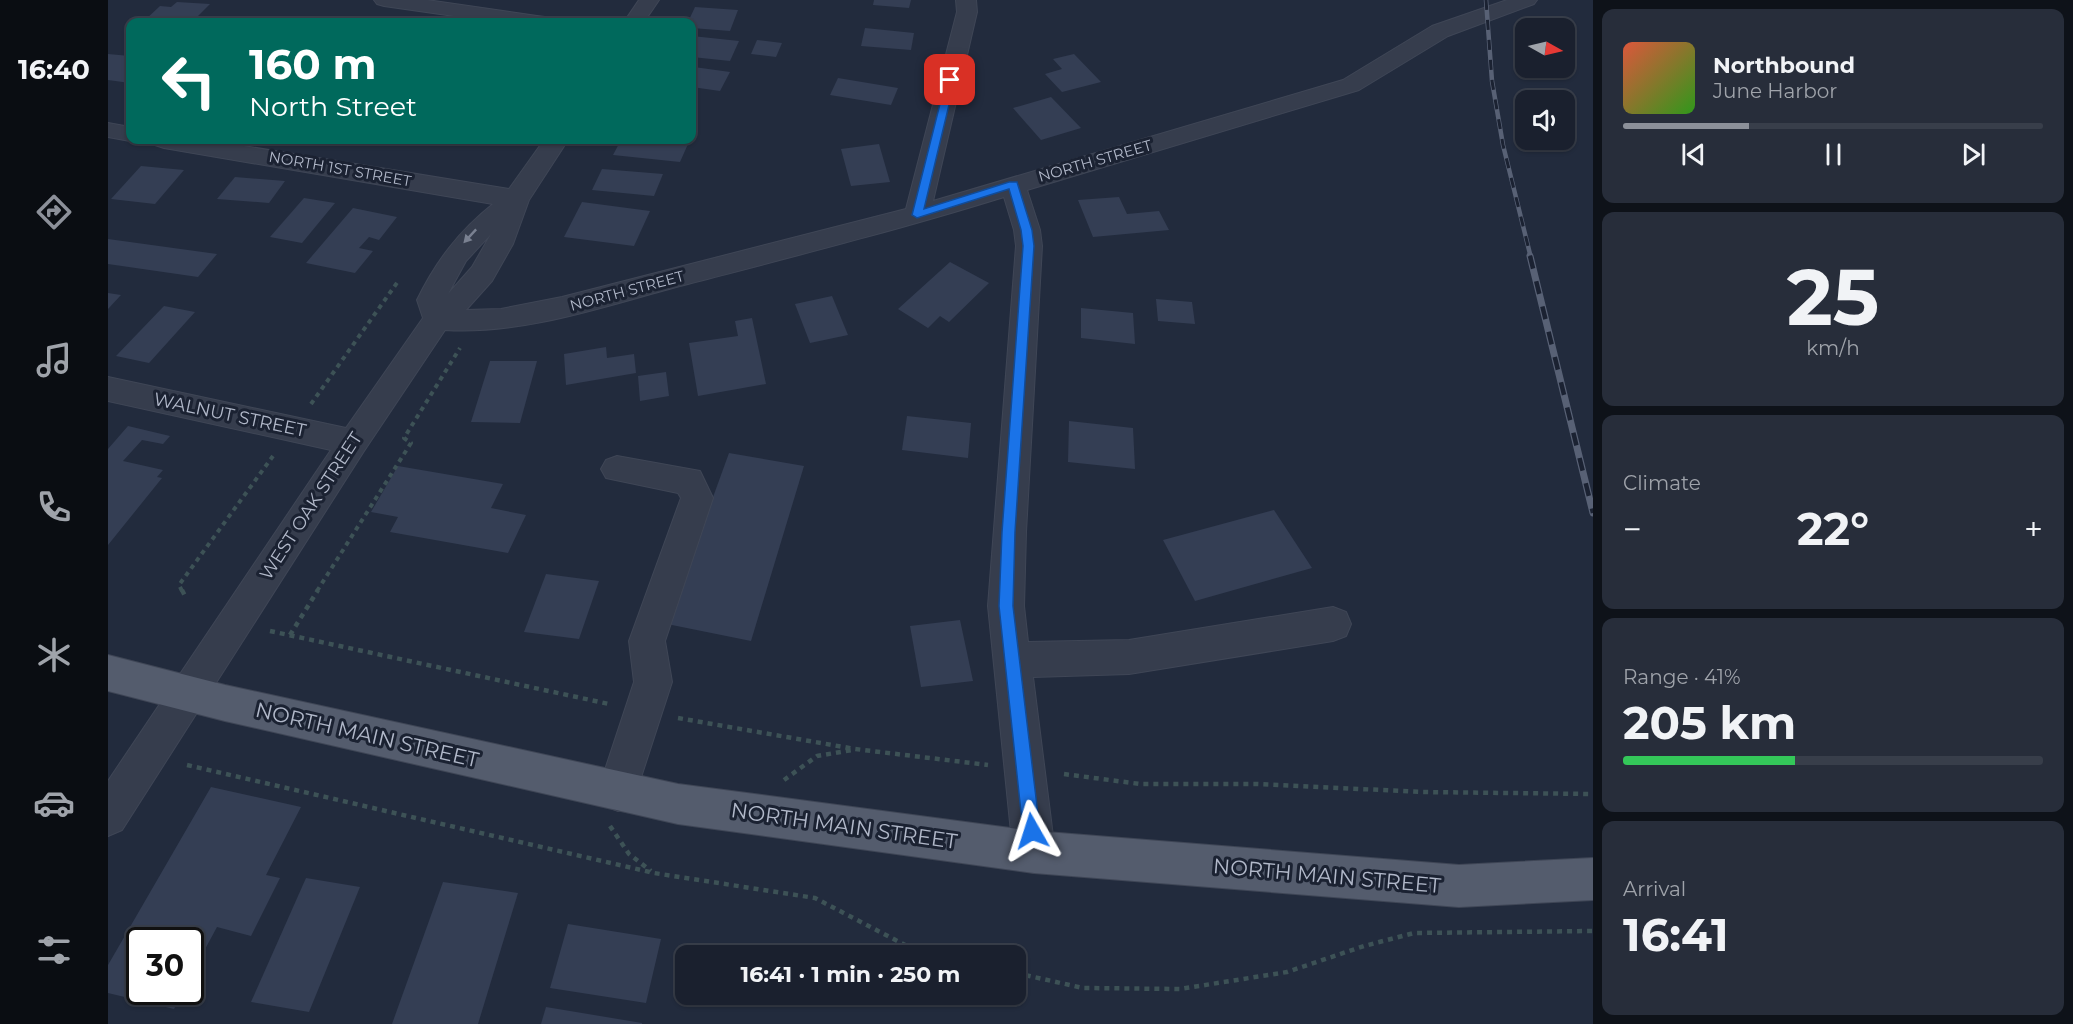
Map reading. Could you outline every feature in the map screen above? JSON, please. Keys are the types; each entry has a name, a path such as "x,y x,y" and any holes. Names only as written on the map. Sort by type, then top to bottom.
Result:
{"main road":[{"name":"NORTH MAIN STREET","path":"108,674 187,694 678,804 1034,852 1459,886 1593,879"}],"street":[{"path":"384,0 509,18"},
{"path":"637,18 649,0"},
{"path":"917,215 967,12 966,0"},
{"name":"NORTH STREET","path":"437,319 501,319 562,307 917,215 1351,85 1440,31 1527,0"},
{"path":"108,130 126,133"},
{"name":"NORTH 1ST STREET","path":"187,144 516,200"},
{"name":"WEST OAK STREET","path":"108,816 353,442 437,319 456,303 482,274 500,244 516,200 553,144"},
{"path":"1013,185 1027,230 1029,246 1008,532 1006,606 1034,852"},
{"name":"WALNUT STREET","path":"108,389 353,442"},
{"path":"617,469 689,482 697,498 647,641 653,682 618,791"},
{"path":"1013,660 1129,657 1334,624"}],"path":[{"path":"290,635 411,443 404,438 461,345"},
{"path":"270,631 644,712 855,749 1025,770 1140,784 1258,784 1422,792 1593,794"},
{"path":"741,812 817,756 855,749"},
{"path":"187,765 654,873 815,898 905,945"},
{"path":"1026,975 1083,988 1180,989 1287,972 1364,946 1413,933 1593,931"}],"building":[{"path":"874,0 911,0 909,8 873,5"},
{"path":"177,2 210,4 196,18 147,18 160,6 171,7"},
{"path":"695,7 738,10 730,31 696,28 696,18 690,18"},
{"path":"865,28 914,33 911,50 861,46"},
{"path":"696,36 739,41 730,61 696,57"},
{"path":"757,40 782,43 776,57 751,54"},
{"path":"108,54 126,56 126,82 108,80"},
{"path":"1074,54 1101,82 1062,92 1045,74 1062,69 1053,59"},
{"path":"696,67 730,72 720,91 696,88"},
{"path":"838,78 898,88 891,105 830,95"},
{"path":"1051,97 1081,128 1041,140 1013,108"},
{"path":"619,144 688,144 680,162 613,155"},
{"path":"879,144 890,182 851,186 841,149"},
{"path":"141,166 184,170 155,204 111,199"},
{"path":"602,169 663,174 654,196 592,190"},
{"path":"235,177 285,181 269,203 217,199"},
{"path":"1119,197 1127,214 1159,211 1169,230 1093,237 1078,200"},
{"path":"304,198 335,203 302,243 270,237"},
{"path":"582,202 650,211 634,246 564,237"},
{"path":"353,208 397,217 379,240 369,237 359,248 373,251 355,273 306,263"},
{"path":"108,239 217,254 198,277 108,264"},
{"path":"950,262 989,283 949,322 940,316 928,328 898,309"},
{"path":"108,293 121,295 108,309"},
{"path":"832,296 848,335 810,343 795,304"},
{"path":"1156,299 1192,302 1195,324 1158,321"},
{"path":"164,306 195,312 149,363 116,356"},
{"path":"1081,308 1133,313 1135,344 1081,338"},
{"path":"752,318 766,384 698,396 689,343 738,336 735,321"},
{"path":"606,347 607,358 634,354 636,373 566,385 564,354"},
{"path":"490,361 537,361 520,423 471,422"},
{"path":"666,372 669,396 640,401 638,376"},
{"path":"907,416 971,423 968,458 902,450"},
{"path":"1069,421 1133,428 1135,469 1068,462"},
{"path":"128,426 170,436 163,444 142,440 123,461 163,470 157,477 162,478 108,545 108,449"},
{"path":"729,453 804,466 751,641 667,624"},
{"path":"398,466 503,484 491,508 526,515 508,553 390,532 398,517 371,512"},
{"path":"1274,510 1312,568 1195,601 1163,540"},
{"path":"546,574 599,581 579,639 524,632"},
{"path":"960,620 973,681 921,687 910,626"},
{"path":"211,787 301,807 266,875 280,878 251,936 217,927 204,951 204,927 130,927"},
{"path":"306,878 360,887 309,1012 251,1002"},
{"path":"443,882 518,893 478,1024 392,1024"},
{"path":"568,924 661,939 646,1003 550,988"},
{"path":"126,934 126,997 108,993 108,965"},
{"path":"158,1005 176,1005 174,1009"},
{"path":"546,1007 642,1023 642,1024 541,1024"}],"railway":[{"path":"1486,0 1492,81 1503,145 1531,258"},
{"path":"1530,256 1593,513"}],"route":[{"path":"950,80 917,215 1013,185 1027,230 1029,246 1008,532 1006,606 1032,831"}]}
